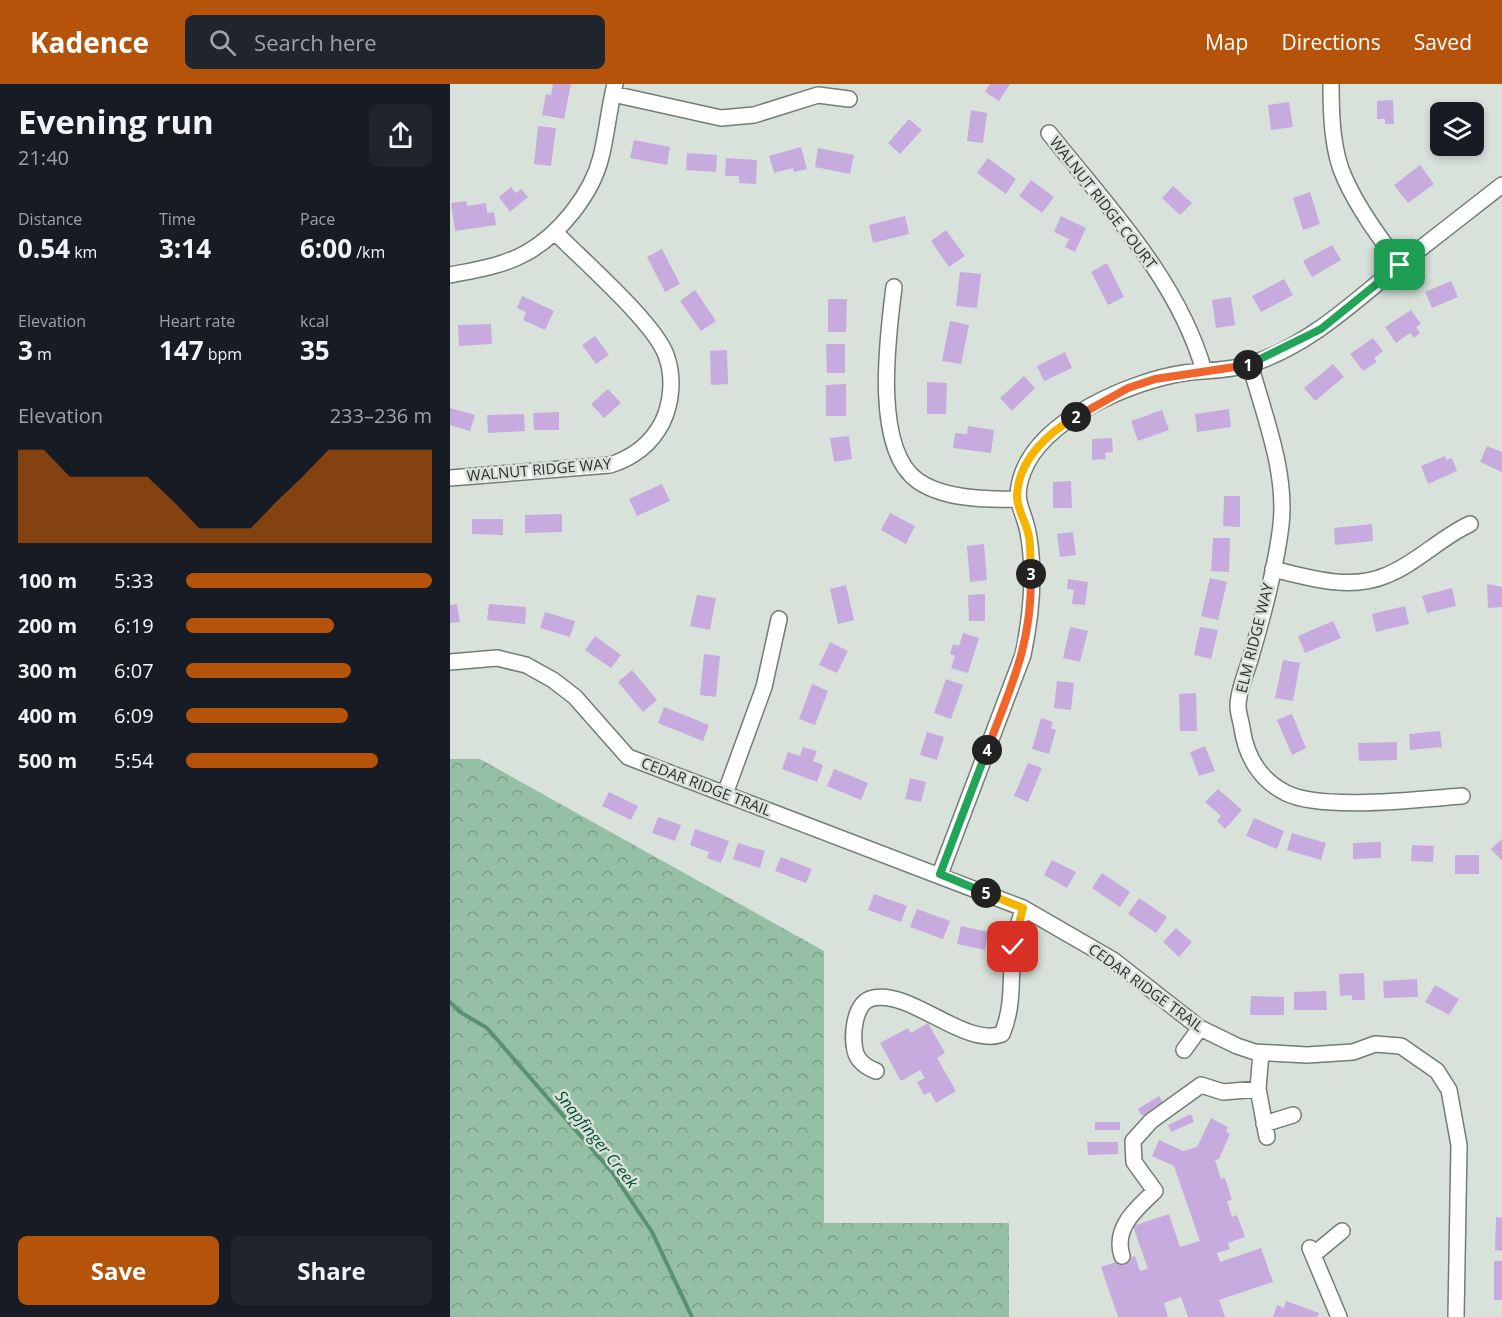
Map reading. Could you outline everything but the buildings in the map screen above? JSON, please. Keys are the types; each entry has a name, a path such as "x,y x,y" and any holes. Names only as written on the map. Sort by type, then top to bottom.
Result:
{"street":[{"path":"1331,84 1334,133 1344,178 1376,232 1400,265"},
{"path":"450,275 490,266 525,254 555,232 586,192 596,172 601,159 614,89 721,118 754,115 818,95 849,99"},
{"name":"WALNUT RIDGE COURT","path":"1049,133 1139,245 1190,332 1204,371"},
{"path":"940,874 1023,655 1029,626 1029,536 1017,499 1024,471 1031,455 1059,426 1128,388 1155,379 1250,364 1321,329 1502,185"},
{"name":"WALNUT RIDGE WAY","path":"450,478 610,465 633,455 652,438 666,415 670,399 670,369 666,353 648,327 555,232"},
{"path":"894,287 890,323 887,417 894,444 908,472 933,489 965,496 1017,499"},
{"name":"ELM RIDGE WAY","path":"1250,364 1274,455 1282,503 1281,525 1273,568 1238,705 1244,741 1252,762 1263,775 1286,793 1302,798 1374,802 1462,796"},
{"path":"1273,568 1344,583 1367,582 1389,575 1455,530 1470,524"},
{"path":"725,794 764,687 779,619"},
{"name":"CEDAR RIDGE TRAIL","path":"450,662 497,658 526,665 553,680 575,698 628,757 940,874 1023,908 1113,960 1200,1028 1237,1046 1261,1053 1307,1055 1353,1052 1375,1044 1401,1046 1437,1071 1449,1090 1459,1144 1456,1317"},
{"path":"876,1071 865,1067 856,1054 855,1037 856,1017 862,1004 872,998 886,998 907,1005 979,1037 1002,1034 1008,1021 1013,947 1023,908"},
{"path":"1184,1050 1200,1028"},
{"path":"1261,1053 1258,1089 1265,1131 1293,1114"},
{"path":"1122,1256 1119,1245 1124,1227 1135,1209 1155,1191 1134,1162 1133,1141 1151,1121 1201,1086 1223,1092 1258,1089"},
{"path":"1339,1317 1311,1252 1342,1231"}],"green space":[{"path":"450,759 480,759 824,951 824,1223 1009,1223 1009,1317 450,1317"}],"waterway":[{"name":"Snapfinger Creek","path":"450,1002 460,1012 487,1028 612,1172 652,1232 692,1317"}],"route":[{"path":"1013,947 1023,908 940,874 1023,655 1029,626 1031,598 1030,552 1029,536 1017,499 1018,488 1031,455 1040,443 1059,426 1128,388 1182,373 1250,364 1285,349 1321,329 1400,265"}]}
